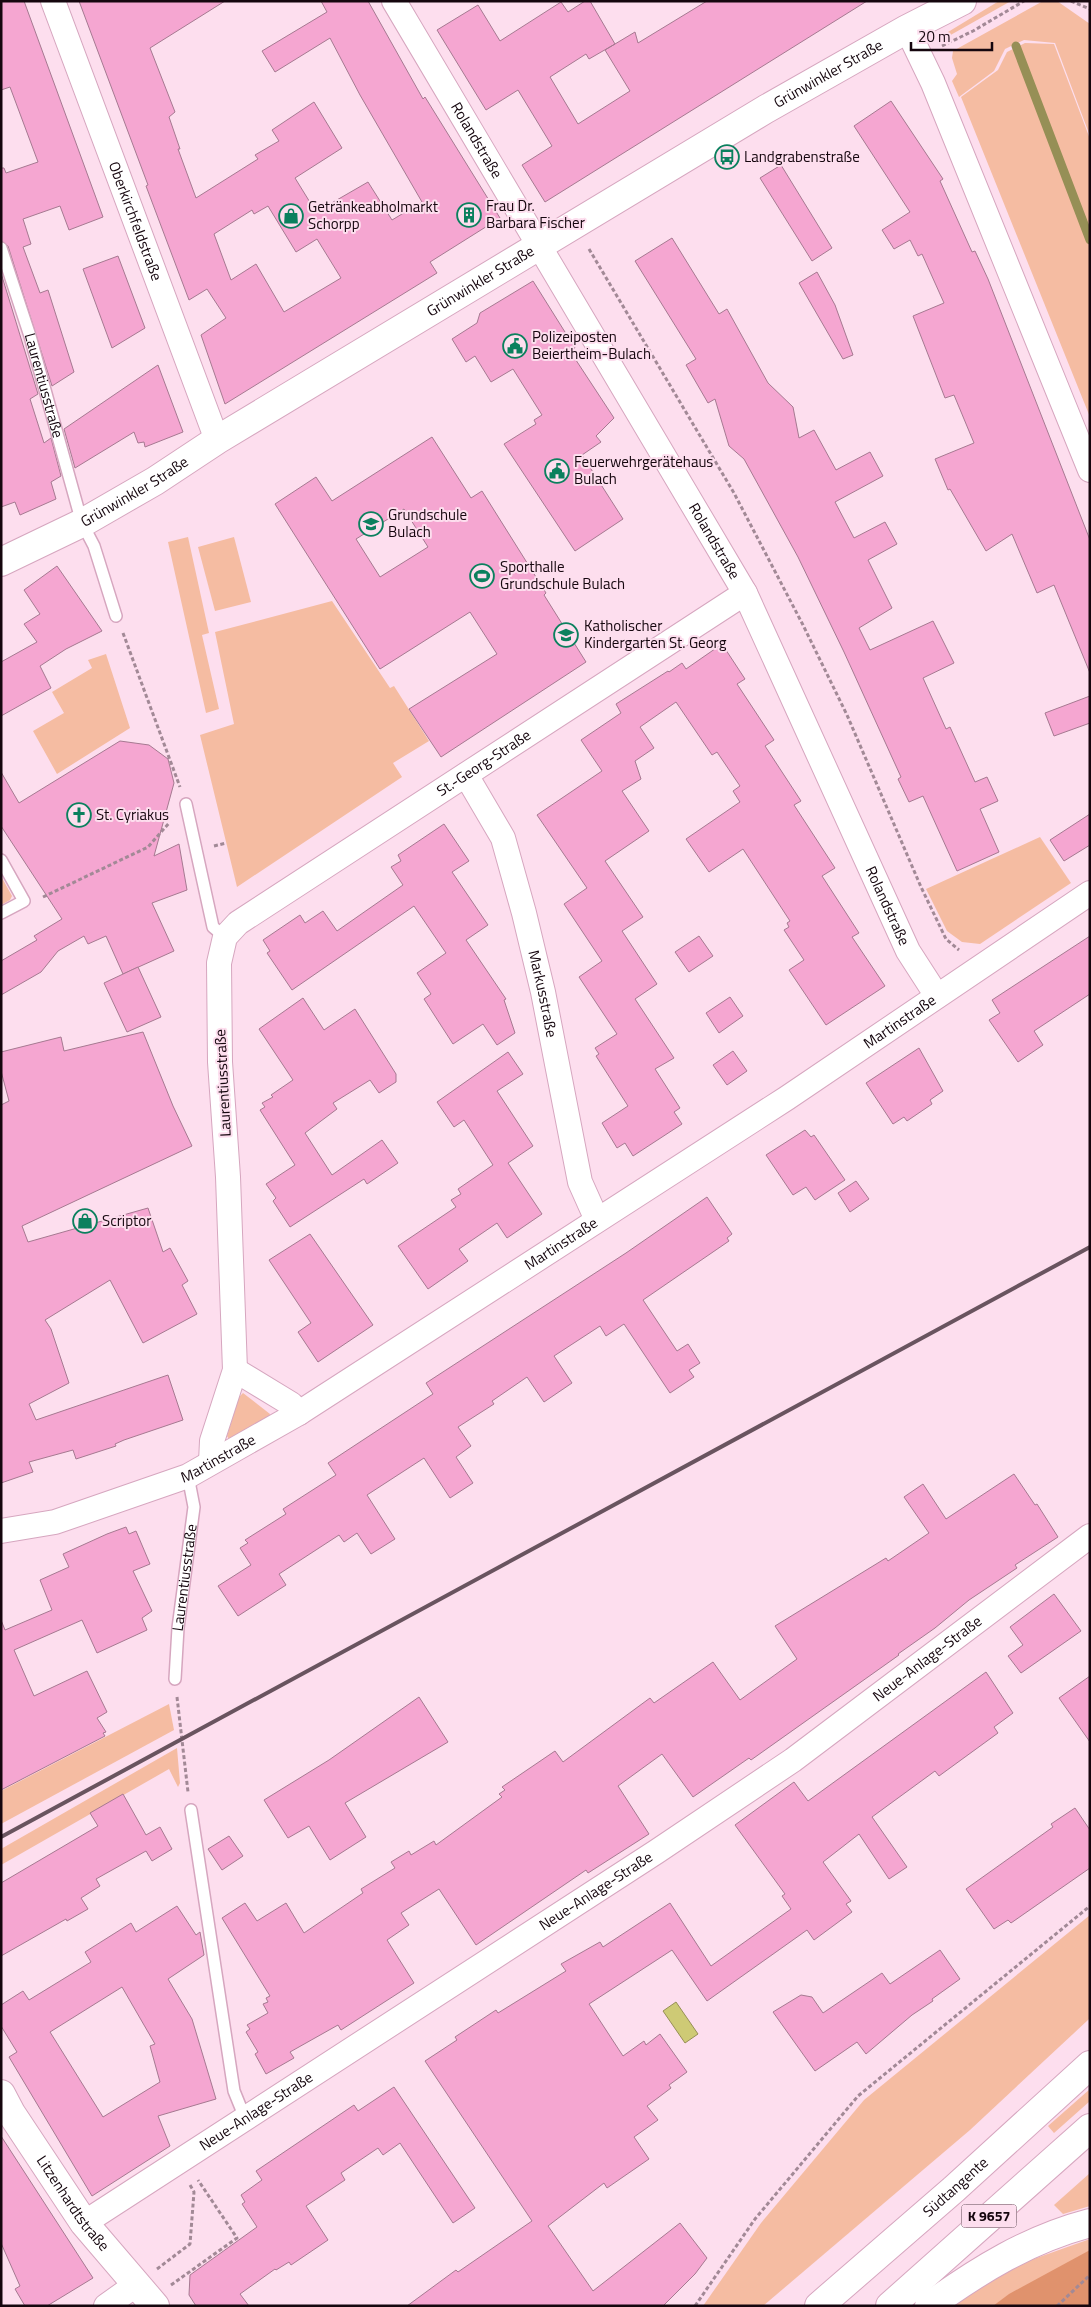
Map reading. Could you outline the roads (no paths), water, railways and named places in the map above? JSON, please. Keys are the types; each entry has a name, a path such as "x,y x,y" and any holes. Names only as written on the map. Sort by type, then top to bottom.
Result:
{"main road":[{"name":"Grünwinkler Straße","path":"1,562 82,523 154,481 217,440 766,109 907,29 962,1"},
{"name":"Südtangente","path":"819,2306 954,2189 1082,2073 1090,2053"},
{"name":"Litzenhardtstraße","path":"1,2094 11,2113 84,2223 147,2297"},
{"name":"K 9657","path":"890,2306 1090,2128"},
{"path":"929,2306 988,2265 1037,2240 1082,2225"}],"street":[{"name":"Oberkirchfeldstraße","path":"53,1 217,440"},
{"name":"Rolandstraße","path":"394,1 745,593 908,950 937,996"},
{"path":"907,29 920,54 1090,470"},
{"name":"St.-Georg-Straße","path":"225,937 238,924 745,593"},
{"name":"Markusstraße","path":"466,775 503,838 524,912 543,992 580,1182 597,1220"},
{"name":"Martinstraße","path":"1,1531 55,1522 188,1476 299,1413 787,1098 1090,892"},
{"name":"Laurentiusstraße","path":"210,1462 212,1441 235,1370 228,1177 220,1062 219,964 225,937"},
{"path":"235,1370 291,1404 299,1413"},
{"name":"Neue-Anlage-Straße","path":"84,2223 648,1858 793,1760 1090,1536"},
{"path":"106,2306 147,2297"}],"lane":[{"name":"Laurentiusstraße","path":"1,248 30,336 82,523 94,546 116,616"},
{"path":"186,804 214,927 225,937"},
{"path":"1,860 24,901 1,913"},
{"name":"Laurentiusstraße","path":"175,1678 178,1628 194,1507 188,1476"},
{"path":"191,1810 234,2091 245,2118"}],"waterway":[{"path":"1016,46 1090,240"}],"railway":[{"path":"1,1837 1090,1247"}],"place":[{"name":"Landgrabenstraße","path":"727,157"},
{"name":"Frau Dr. Barbara Fischer","path":"469,215"},
{"name":"Getränkeabholmarkt Schorpp","path":"291,216"},
{"name":"Polizeiposten Beiertheim-Bulach","path":"515,346"},
{"name":"Feuerwehrgerätehaus Bulach","path":"557,471"},
{"name":"Grundschule Bulach","path":"371,524"},
{"name":"Sporthalle Grundschule Bulach","path":"482,576"},
{"name":"Katholischer Kindergarten St. Georg","path":"566,635"},
{"name":"St. Cyriakus","path":"79,815"},
{"name":"Scriptor","path":"85,1221"}]}
